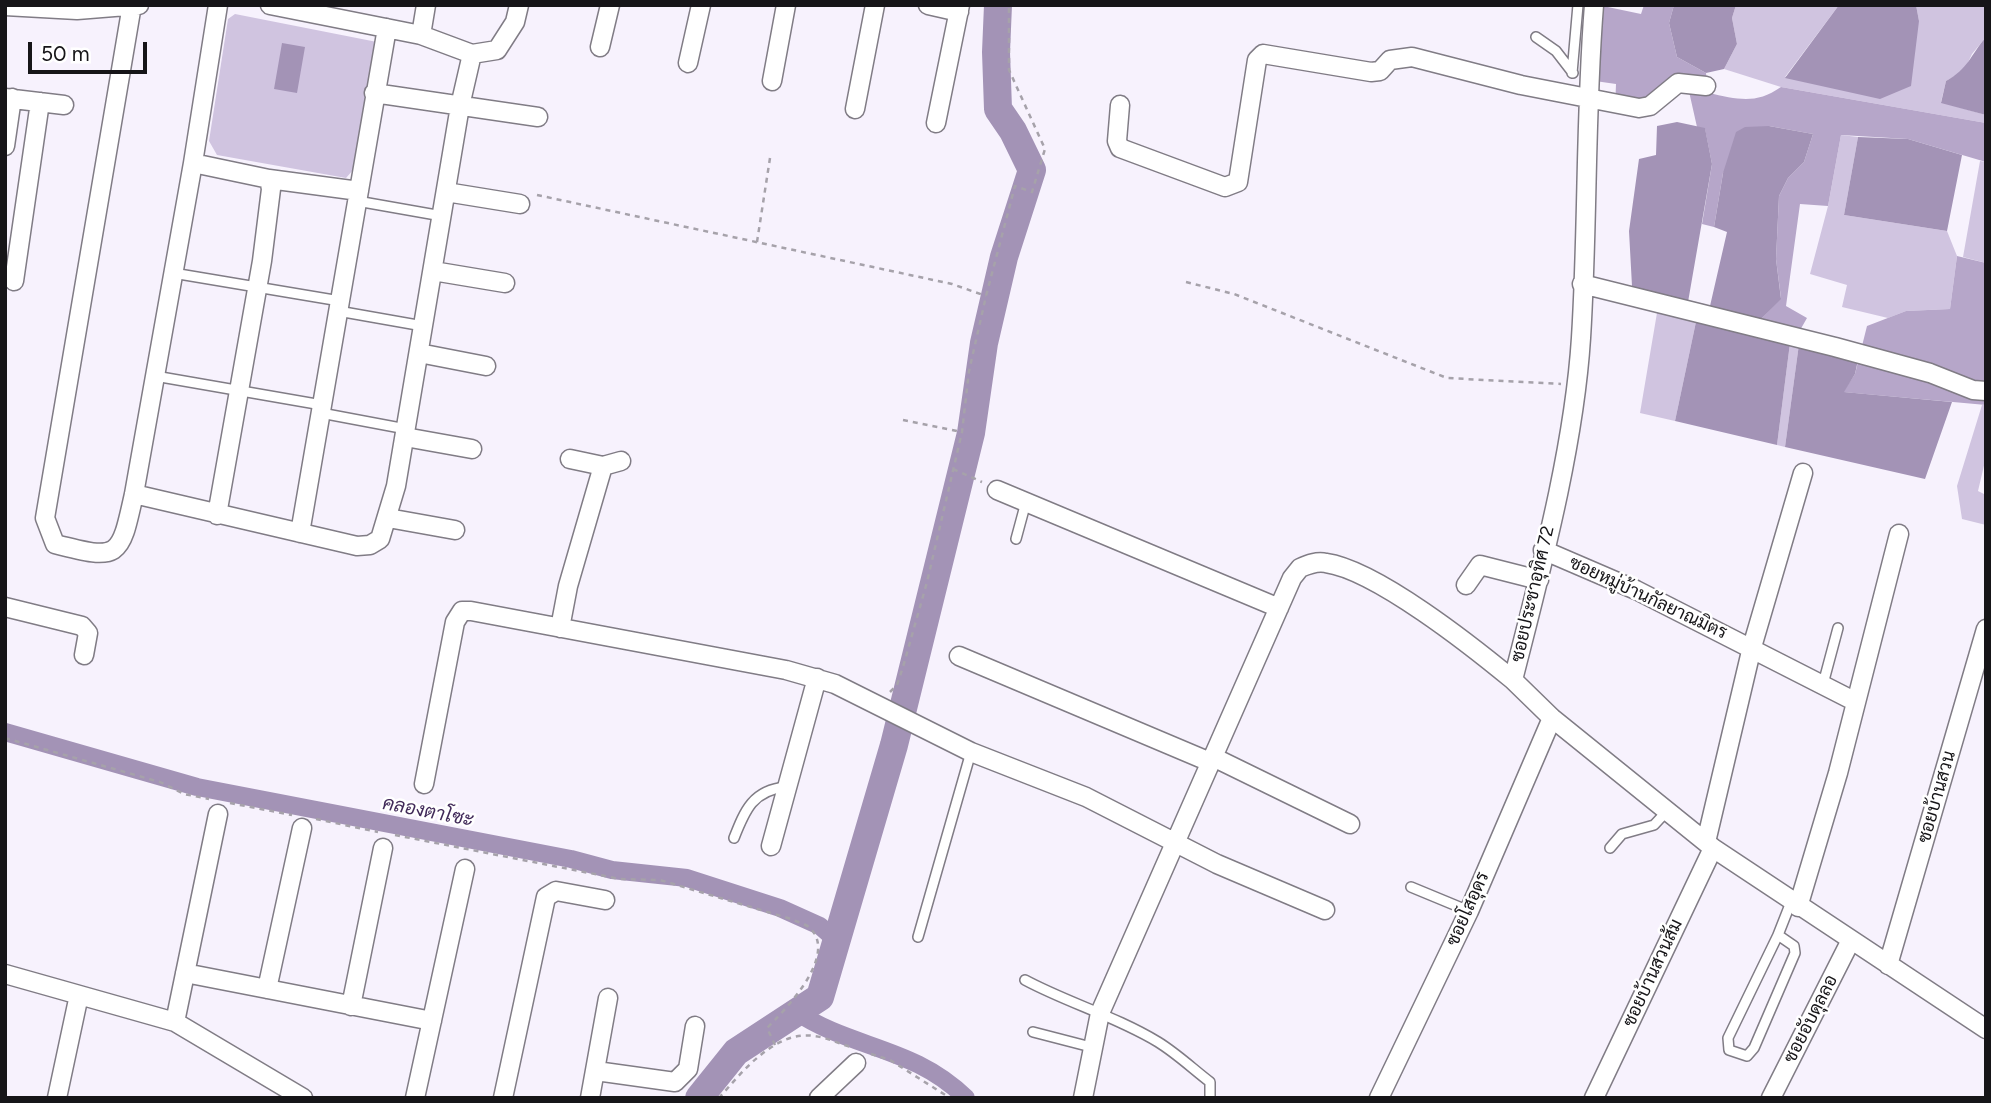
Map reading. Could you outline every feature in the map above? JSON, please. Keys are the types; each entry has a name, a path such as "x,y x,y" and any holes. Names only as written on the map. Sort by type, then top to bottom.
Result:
{"street":[{"path":"5,6 77,10 134,6 45,518 55,544 96,554 111,553 122,542 134,494 193,163 218,5"},
{"path":"270,5 340,11 387,28 421,35 472,54 497,50 515,22 519,5"},
{"path":"421,35 426,5"},
{"path":"600,47 610,5"},
{"path":"688,63 701,5"},
{"path":"772,81 786,5"},
{"path":"855,109 875,5"},
{"path":"928,5 960,8 936,123"},
{"name":"ซอยประชาอุทิศ 72","path":"1594,5 1580,75 1587,97 1581,339 1570,433 1539,580 1513,680 1552,718 1709,845 1794,904 1985,1027"},
{"path":"300,533 387,28"},
{"path":"134,494 357,546 370,545 380,540 388,518 405,433 460,106 472,54"},
{"path":"1120,105 1117,141 1120,148 1225,187 1238,182 1257,60 1262,54 1371,72 1380,71 1390,60 1412,57 1521,85 1639,108 1650,106 1678,83 1706,86"},
{"path":"374,93 538,117"},
{"path":"5,146 8,98 64,105"},
{"path":"14,281 40,102"},
{"path":"193,163 358,196"},
{"path":"217,515 258,287 271,199 270,179"},
{"path":"446,192 520,204"},
{"path":"433,271 505,283"},
{"path":"1582,284 1930,373 1973,390 1986,391"},
{"path":"419,353 486,366"},
{"path":"405,433 472,449"},
{"path":"570,459 603,466 621,461"},
{"path":"560,628 568,586 603,466"},
{"path":"1709,845 1752,647 1803,472"},
{"path":"997,490 1279,608"},
{"path":"388,518 455,530"},
{"path":"1794,904 1856,702 1899,534"},
{"name":"ซอยหมู่บ้านกัลยาณมิตร","path":"1544,550 1636,590 1856,702"},
{"path":"1083,1098 1091,1047 1100,1013 1279,608 1300,568 1324,562 1336,565 1390,591 1474,648 1513,680"},
{"path":"1466,585 1475,568 1486,565 1539,580"},
{"path":"5,607 82,626 88,634 84,655"},
{"path":"424,784 455,622 462,611 817,678 890,709 971,752 1086,797 1217,864 1325,910"},
{"name":"ซอยบ้านสวน","path":"1888,965 1986,629"},
{"path":"959,656 1211,760 1350,824"},
{"path":"771,846 817,678"},
{"name":"ซอยโสอุดร","path":"1379,1098 1469,911 1552,718"},
{"path":"175,1022 218,814"},
{"path":"267,989 302,828"},
{"name":"ซอยบ้านสวนส้ม","path":"1594,1098 1709,845"},
{"path":"351,1006 383,848"},
{"path":"415,1098 465,869"},
{"path":"503,1098 546,897 556,891 605,900"},
{"name":"ซอยอับดุลลอ","path":"1771,1098 1851,940"},
{"path":"185,973 432,1021"},
{"path":"5,974 175,1022 303,1098"},
{"path":"57,1098 79,995"},
{"path":"590,1098 608,998"},
{"path":"596,1071 675,1082 688,1069 695,1027"},
{"path":"819,1098 857,1054"}],"lane":[{"path":"1578,5 1580,75"},
{"path":"1536,37 1556,51 1580,75"},
{"path":"358,196 442,216"},
{"path":"173,272 258,287 423,326"},
{"path":"155,376 321,409 405,433"},
{"path":"1016,539 1026,502"},
{"path":"1823,684 1838,628"},
{"path":"918,937 971,752"},
{"path":"734,838 753,799 763,792 786,788"},
{"path":"1610,848 1622,834 1654,825 1667,811"},
{"path":"1411,887 1469,911"},
{"path":"1778,935 1794,946 1795,953 1755,1048 1747,1056 1740,1055 1730,1050 1728,1038 1778,935 1794,904"},
{"path":"1025,980 1062,1000 1100,1013 1169,1050 1210,1082 1210,1098"},
{"path":"1033,1032 1091,1047"}],"path":[{"path":"896,687 927,582 962,432 970,371 986,296 1015,186 1032,192 1045,149 1009,70 1009,5"},
{"path":"757,242 770,158"},
{"path":"537,195 952,284 986,296"},
{"path":"1186,282 1234,294 1447,378 1575,384"},
{"path":"903,420 962,432"},
{"path":"953,469 997,490"},
{"path":"767,1030 774,1044"},
{"path":"719,1098 749,1065 774,1044 812,1035 857,1054 890,1060 950,1098"}],"shaded area":[{"path":"1644,5 1674,5 1669,23 1677,57 1706,73 1708,93 1746,99 1772,93 1781,87 1986,123 1986,162 1908,139 1841,135 1828,206 1800,204 1786,306 1807,318 1799,332 1760,320 1781,298 1776,259 1779,196 1788,178 1804,162 1813,134 1769,126 1723,173 1714,227 1702,224 1712,164 1705,129 1697,127 1688,87 1615,110 1616,84 1595,81 1603,6 1641,14"},
{"path":"1674,5 1736,5 1732,18 1737,44 1724,69 1706,73 1677,57 1669,23"},
{"path":"1736,5 1839,5 1785,77 1919,21 1916,5 1986,5 1986,37 1972,54 1964,71 1946,81 1941,102 1986,115 1986,123 1781,87 1724,69 1737,44 1732,18"},
{"path":"1839,5 1916,5 1919,21 1911,86 1880,99 1785,78"},
{"path":"235,14 377,42 353,170 346,178 217,155 209,141 228,19"},
{"path":"1986,37 1986,115 1941,103 1946,81 1964,67"},
{"path":"282,43 305,47 297,93 274,89"},
{"path":"1677,122 1705,128 1712,164 1688,302 1644,294 1632,286 1629,231 1639,159 1656,155 1657,126"},
{"path":"1769,126 1813,134 1804,162 1788,178 1779,196 1776,259 1781,299 1760,320 1710,306 1727,232 1714,227 1723,173 1736,132 1745,127"},
{"path":"1841,135 1858,137 1844,215 1947,231 1957,256 1950,309 1906,311 1888,318 1842,307 1847,285 1810,274 1828,206"},
{"path":"1858,137 1908,139 1962,155 1947,231 1844,215"},
{"path":"1980,161 1986,162 1986,263 1963,257"},
{"path":"1957,256 1986,263 1986,405 1843,392 1855,374 1867,326 1906,311 1950,309"},
{"path":"1658,307 1697,317 1675,421 1640,413"},
{"path":"1697,317 1790,343 1777,445 1675,421"},
{"path":"1790,343 1799,344 1785,447 1777,445"},
{"path":"1799,344 1858,360 1855,374 1844,392 1952,402 1925,479 1785,447"},
{"path":"1982,405 1986,405 1986,457 1978,491 1986,495 1986,525 1962,519 1957,486"}],"waterway":[{"path":"699,1098 736,1052 820,997 894,745 971,433 984,343 1004,257 1032,170 1013,131 998,109 998,5"},
{"name":"คลองตาโซะ","path":"5,732 197,787 571,859 612,870 687,878 780,908 820,926 836,940"},
{"path":"795,1011 816,1024 925,1068 966,1098"}]}
